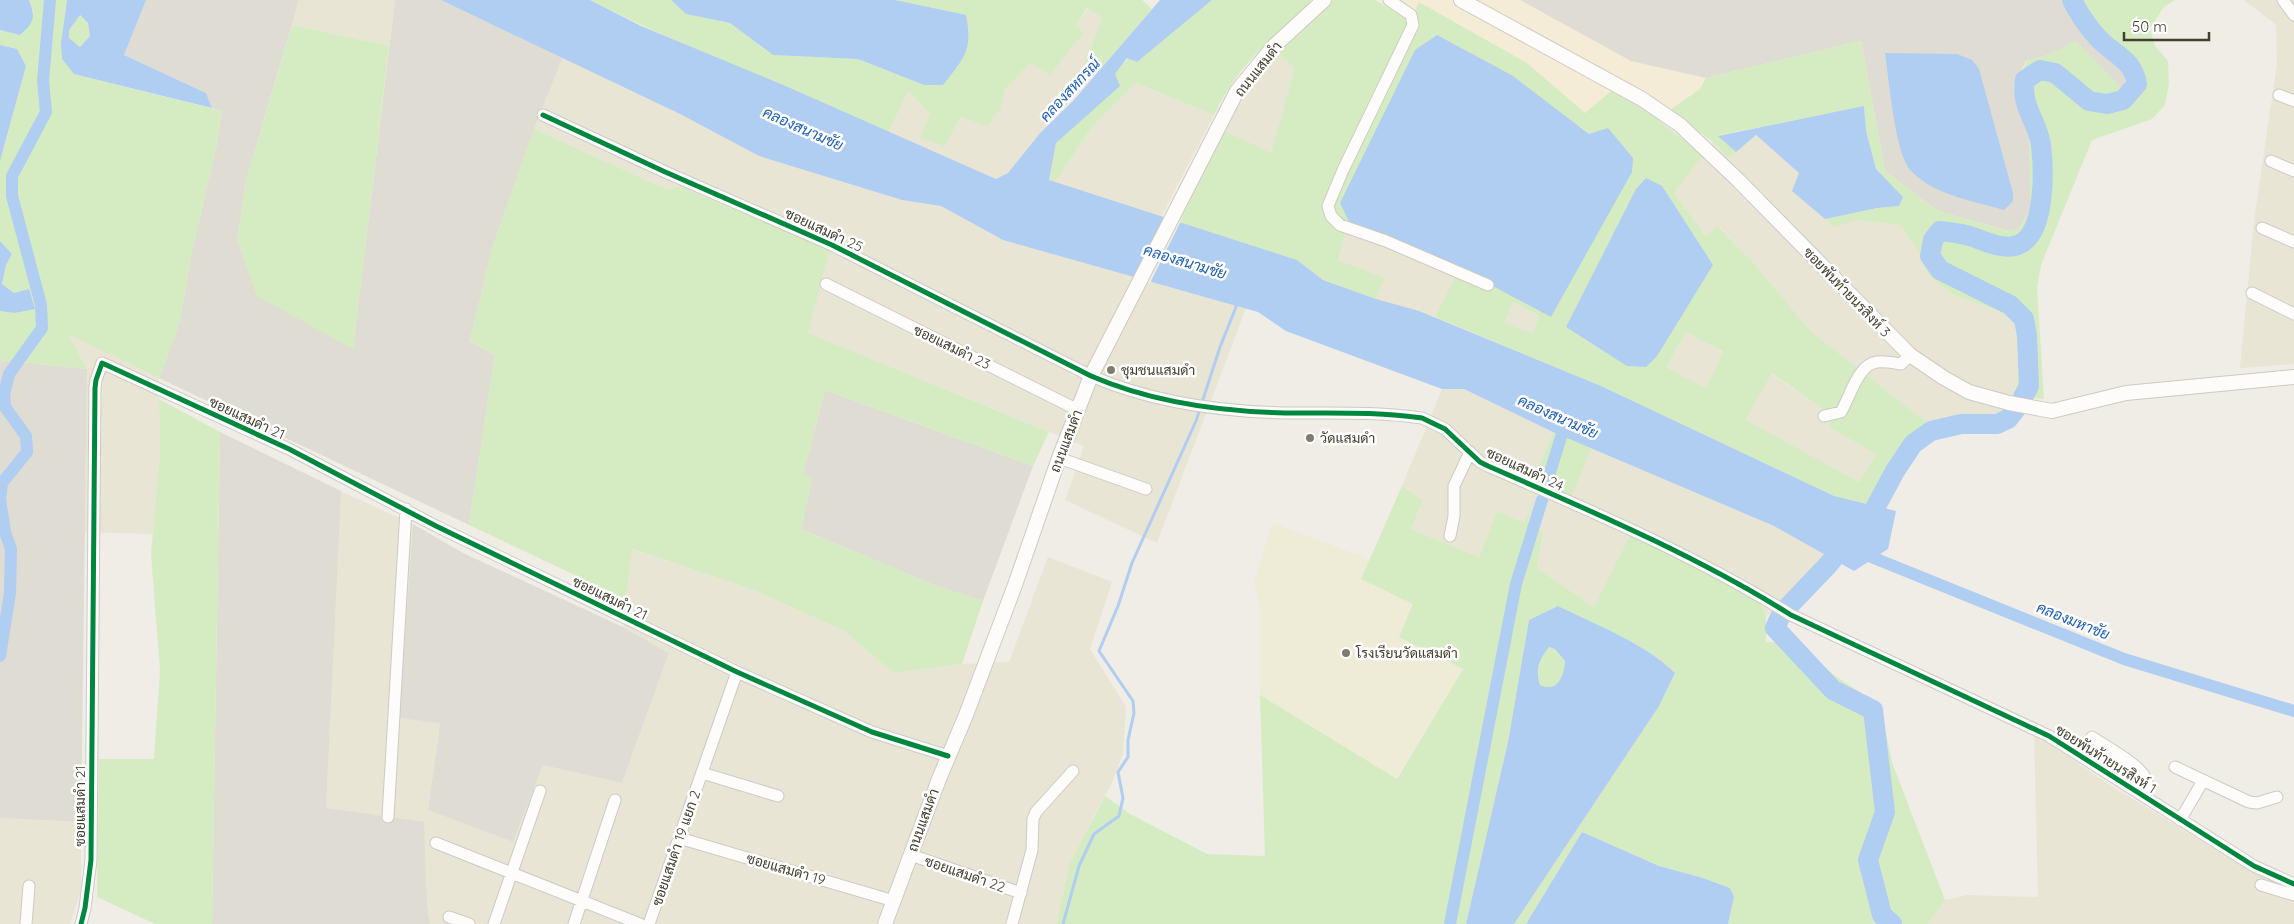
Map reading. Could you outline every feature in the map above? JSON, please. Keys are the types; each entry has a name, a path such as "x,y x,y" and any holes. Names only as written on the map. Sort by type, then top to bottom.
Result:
{"street":[{"name":"ถนนแสมดำ","path":"885,924 1015,585 1059,458 1091,376 1241,86 1274,46 1324,0"},
{"path":"1389,0 1411,15 1413,26 1343,170 1328,206 1331,216 1340,225 1386,240 1488,285"},
{"name":"ซอยพันท้ายนรสิงห์ 3","path":"1461,0 1626,90 1680,125 1738,180 1910,355 1969,392 2037,410 2062,409 2126,393 2158,388 2294,377"},
{"path":"2283,0 2294,15"},
{"path":"2279,95 2294,101"},
{"name":"ซอยแสมดำ 25","path":"543,116 832,245 1091,376"},
{"path":"2271,161 2294,171"},
{"path":"2262,228 2294,242"},
{"name":"ซอยแสมดำ 23","path":"826,284 1078,410"},
{"path":"2252,293 2294,314"},
{"path":"1824,416 1841,412 1858,379 1868,366 1877,362 1901,364 1910,355"},
{"name":"ซอยแสมดำ 21","path":"81,924 86,908 92,860 95,388 102,363 289,449 406,509 737,672 872,732 948,756"},
{"name":"ซอยแสมดำ 24","path":"1091,376 1125,391 1156,400 1227,409 1422,418 1445,429 1488,466 1622,525 1761,596 1791,615"},
{"path":"1450,536 1454,516 1454,486 1470,452"},
{"path":"1059,458 1146,489"},
{"path":"388,816 406,509"},
{"name":"ซอยพันท้ายนรสิงห์ 1","path":"1791,615 2049,736 2254,866 2294,884"},
{"name":"ซอยแสมดำ 19 แยก 2","path":"649,924 737,672"},
{"path":"2092,737 2122,757 2145,776 2148,783 2145,796"},
{"path":"2175,767 2249,802 2257,803 2278,798"},
{"path":"1012,924 1032,850 1033,819 1036,812 1073,771"},
{"path":"702,772 778,796"},
{"path":"2180,820 2203,781"},
{"path":"494,924 540,791"},
{"path":"574,924 615,800"},
{"name":"ซอยแสมดำ 19","path":"678,838 894,901"},
{"path":"436,843 640,924"},
{"name":"ซอยแสมดำ 22","path":"910,855 1020,893"},
{"path":"2261,885 2294,895"},
{"path":"26,924 29,886"},
{"path":"449,917 469,924"}],"shaded area":[{"path":"146,0 299,0 246,181 237,241 353,348 395,0 441,0 563,57 534,129 492,249 470,341 495,355 469,525 159,378 179,324 192,251 216,148 222,111 212,108 206,93 124,55"},
{"path":"299,0 395,0 389,46 292,25"},
{"path":"1375,0 1520,0 1631,61 1706,78 1700,89 1658,119 1643,108 1585,113 1527,63 1420,2 1410,21"},
{"path":"1520,0 2064,0 2082,32 2090,24 2140,69 2122,89 2048,55 2026,61 2013,87 2029,129 2031,207 2019,229 2009,231 1938,211 1885,171 1861,41 1706,78 1631,61"},
{"path":"2244,0 2294,0 2294,364 2240,368 2254,221 2277,64 2276,25"},
{"path":"1088,8 1102,17 1085,65 1096,74 1041,132 1008,173 996,179 889,132 908,91 930,114 921,138 961,117 1001,108 1005,89 1030,63 1050,74 1084,33 1076,25"},
{"path":"1277,53 1295,68 1271,154 1225,131 1240,101"},
{"path":"563,57 680,114 759,156 902,200 941,206 1003,240 1246,308 1157,543 1065,500 1084,446 807,333 830,248 678,186 668,190 534,129"},
{"path":"1136,83 1214,115 1161,217 1055,182 1091,128"},
{"path":"1755,135 1856,220 1901,225 1921,255 1929,276 1955,296 1999,311 2019,326 2022,362 2014,396 1997,416 1926,422 1812,332 1751,260 1719,226 1706,236 1674,193 1713,142 1728,158"},
{"path":"1349,222 1459,268 1435,317 1376,299 1384,278 1338,260"},
{"path":"1513,302 1539,316 1532,335 1505,323"},
{"path":"1686,331 1723,353 1706,388 1666,367"},
{"path":"67,333 159,378 160,454 153,534 85,532 87,369"},
{"path":"0,360 87,369 81,822 0,818"},
{"path":"1771,373 1827,412 1830,428 1876,454 1859,482 1746,421"},
{"path":"1442,389 1464,389 1553,432 1534,479 1572,494 1592,448 1774,526 1826,555 1766,617 1759,599 1594,607 1537,568 1543,533 1528,520 1533,503 1524,523 1497,511 1479,557 1411,529 1423,500 1402,486"},
{"path":"825,390 1033,466 983,601 934,585 801,529 812,478 803,474"},
{"path":"220,432 341,491 326,808 424,822 427,905 430,924 212,924"},
{"path":"340,491 413,524 399,718 440,722 428,810 513,842 543,765 622,783 669,653 623,627 631,549 754,590 844,631 894,673 962,664 1009,662 1048,557 1112,582 1090,649 1126,707 1123,753 1113,781 1094,815 1057,924 430,924 427,905 326,808"},
{"name":"โรงเรียนวัดแสมดำ","path":"1273,523 1371,560 1362,579 1414,604 1399,637 1463,669 1396,779 1260,695 1260,608 1254,581"},
{"path":"413,524 463,553 623,627 669,653 622,783 543,765 513,842 428,810 440,723 399,718"},
{"path":"2034,733 2110,785 2256,874 2294,887 2294,924 1928,924 1945,900 1967,895 2038,897"},
{"path":"0,818 81,822 81,890 70,924 0,924"}],"green space":[{"path":"29,0 67,0 61,43 74,74 222,111 216,148 192,251 179,324 159,378 68,334 87,369 0,360 0,311 14,313 14,293 2,284 6,265 12,254 0,241 0,161 26,66 17,49 0,45 0,30 20,35 34,13"},
{"path":"590,0 671,0 686,14 730,23 773,55 858,59 924,85 916,5 895,0 1142,0 1152,9 1096,74 1085,65 1102,17 1087,8 1076,25 1084,33 1050,75 1030,63 1005,89 1001,108 987,126 961,117 944,146 920,138 930,114 908,91 889,132 701,52"},
{"path":"1212,0 1311,0 1309,5 1281,29 1243,68 1214,115 1136,83 1091,128 1055,182 1049,180 1056,143 1128,58 1137,62"},
{"path":"1333,0 1375,0 1410,21 1419,2 1527,63 1585,113 1611,91 1643,108 1703,155 1674,193 1706,236 1718,226 1751,260 1812,332 1926,422 1892,458 1868,504 1834,496 1601,386 1435,317 1459,268 1589,134 1580,126 1340,203 1349,222 1338,260 1385,278 1376,299 1323,280 1297,260 1179,223 1203,170 1225,131 1271,153 1295,68 1277,53","holes":["1698,244 1713,265 1646,367 1628,366 1566,327","1513,302 1539,316 1532,334 1505,323","1686,332 1723,352 1706,388 1666,367","1772,373 1827,412 1830,428 1876,454 1859,482 1746,420"]},
{"path":"2064,0 2175,0 2164,7 2150,28 2155,46 2168,61 2169,84 2165,105 2152,119 2092,140 2041,265 2037,288 2044,399 2014,396 2022,362 2019,326 1999,311 1955,296 1929,276 1921,255 1901,225 1856,220 1834,227 1825,219 1877,208 1899,206 1902,197 1876,169 1866,131 1864,107 1719,135 1736,152 1728,158 1713,142 1670,110 1700,89 1706,78 1861,41 1885,171 1938,211 2008,231 2019,229 2031,207 2029,129 2013,87 2027,61 2048,55 2076,41 2122,88 2140,69 2090,24 2082,32"},
{"path":"79,15 88,23 90,36 80,47 69,38 69,30"},
{"path":"292,25 389,46 353,349 257,296 237,241 246,181"},
{"path":"534,129 668,190 678,186 830,249 808,333 1049,432 1033,466 825,390 803,474 812,478 801,529 934,585 983,601 962,664 894,673 844,631 754,590 632,549 626,599 469,525 495,355 470,341 492,249"},
{"path":"159,399 220,432 212,924 155,924 97,897 99,759 154,759 160,670 151,554 160,454"},
{"path":"1553,432 1592,448 1572,495 1534,479"},
{"path":"1402,486 1423,500 1411,529 1479,557 1497,511 1524,523 1535,497 1528,520 1543,533 1537,568 1594,607 1631,534 1759,599 1766,617 1766,642 1796,643 1834,675 1879,705 1893,765 1945,900 1928,924 1728,924 1734,897 1730,888 1703,878 1659,866 1582,832 1526,924 1514,924 1659,706 1675,673 1650,653 1635,644 1604,627 1558,606 1529,620 1508,742 1466,924 1057,924 1070,863 1105,796 1130,814 1207,854 1265,856 1260,695 1397,779 1463,669 1399,637 1413,604 1361,579"},
{"path":"1549,647 1555,649 1565,661 1559,682 1551,687 1546,687 1540,685 1538,669 1540,661"}],"water":[{"path":"0,0 29,0 33,11 31,23 20,35 0,30"},
{"path":"67,0 146,0 124,55 206,93 212,108 74,74 62,59 61,43","holes":["80,15 88,23 90,36 80,47 69,38 69,30"]},
{"name":"คลองสนามชัย","path":"441,0 590,0 641,26 781,84 996,179 1008,173 1041,132 1073,101 1160,0 1212,0 1137,62 1127,58 1115,74 1120,86 1056,143 1049,180 1297,260 1323,280 1376,299 1419,311 1601,386 1834,496 1896,511 1888,549 1854,571 1774,526 1553,432 1464,389 1442,389 1286,331 1258,312 1003,240 941,206 902,200 759,156 680,114"},
{"path":"671,0 895,0 966,15 968,27 967,46 961,60 943,85 924,85 858,59 773,55 730,23 686,14"},
{"path":"1437,35 1513,76 1589,134 1608,128 1633,158 1632,172 1551,317 1459,268 1349,222 1340,203 1415,50"},
{"path":"0,45 17,49 26,66 0,161"},
{"path":"1885,53 1957,54 1972,60 1979,69 2013,193 2013,201 2004,210 1943,192 1921,180 1912,172 1906,163 1897,134"},
{"path":"1864,106 1866,131 1876,169 1903,197 1899,206 1877,208 1825,219 1792,191 1799,173 1756,135 1736,152 1718,136"},
{"path":"1646,178 1662,186 1713,265 1657,356 1646,367 1627,366 1566,327 1636,189"},
{"path":"0,241 12,254 6,265 2,284 14,293 29,289 35,309 14,313 0,311"},
{"path":"1558,606 1604,627 1635,644 1650,653 1675,673 1659,706 1514,924 1466,924 1508,742 1529,620","holes":["1549,647 1555,649 1565,661 1563,672 1556,685 1546,687 1540,685 1538,669 1540,661"]},
{"path":"1582,832 1659,866 1703,878 1730,888 1734,897 1728,924 1526,924"}],"pier":[{"path":"1166,216 1181,221 1150,283 1135,279"}],"waterway":[{"path":"0,656 10,593 11,549 5,532 0,499 2,483 27,452 26,436 5,407 4,394 9,374 42,328 41,305 12,196 12,176 46,112 43,81 50,0"},
{"path":"1892,924 1882,915 1868,860 1885,812 1873,710 1833,690 1775,628 1782,613 1827,566 1873,512 1895,471 1913,444 1931,431 1961,424 1997,424 2008,419 2019,405 2029,386 2027,336 2024,319 2010,305 1940,270 1930,256 1933,240 1940,231 1966,235 2005,247 2018,245 2027,239 2034,228 2041,200 2043,170 2039,136 2025,98 2025,80 2040,70 2055,73 2089,101 2107,104 2123,100 2137,84 2135,76 2127,63 2094,34 2072,0"},
{"path":"1063,924 1079,866 1094,834 1119,816 1123,798 1118,772 1128,757 1128,740 1134,713 1133,701 1099,651 1118,606 1132,563 1196,421 1220,347 1238,302"},
{"name":"คลองสนามชัย","path":"1547,482 1566,421"},
{"path":"1450,924 1516,584 1542,500"},
{"name":"คลองมหาชัย","path":"1859,552 2124,659 2294,711"}],"cycle path":[{"path":"543,115 663,171 832,245 1091,376 1116,386 1167,400 1220,409 1273,413 1377,414 1422,418 1445,429 1480,462 1680,553 1755,593 1791,615 2049,736 2254,866 2294,884"},
{"path":"81,924 91,860 95,388 102,363 289,449 436,526 737,672 872,732 948,756"}],"place":[{"name":"ชุมชนแสมดำ","path":"1111,370"},
{"name":"วัดแสมดำ","path":"1310,438"},
{"name":"โรงเรียนวัดแสมดำ","path":"1346,653"}],"water label":[{"name":"คลองสหกรณ์","path":"1070,90"}]}
